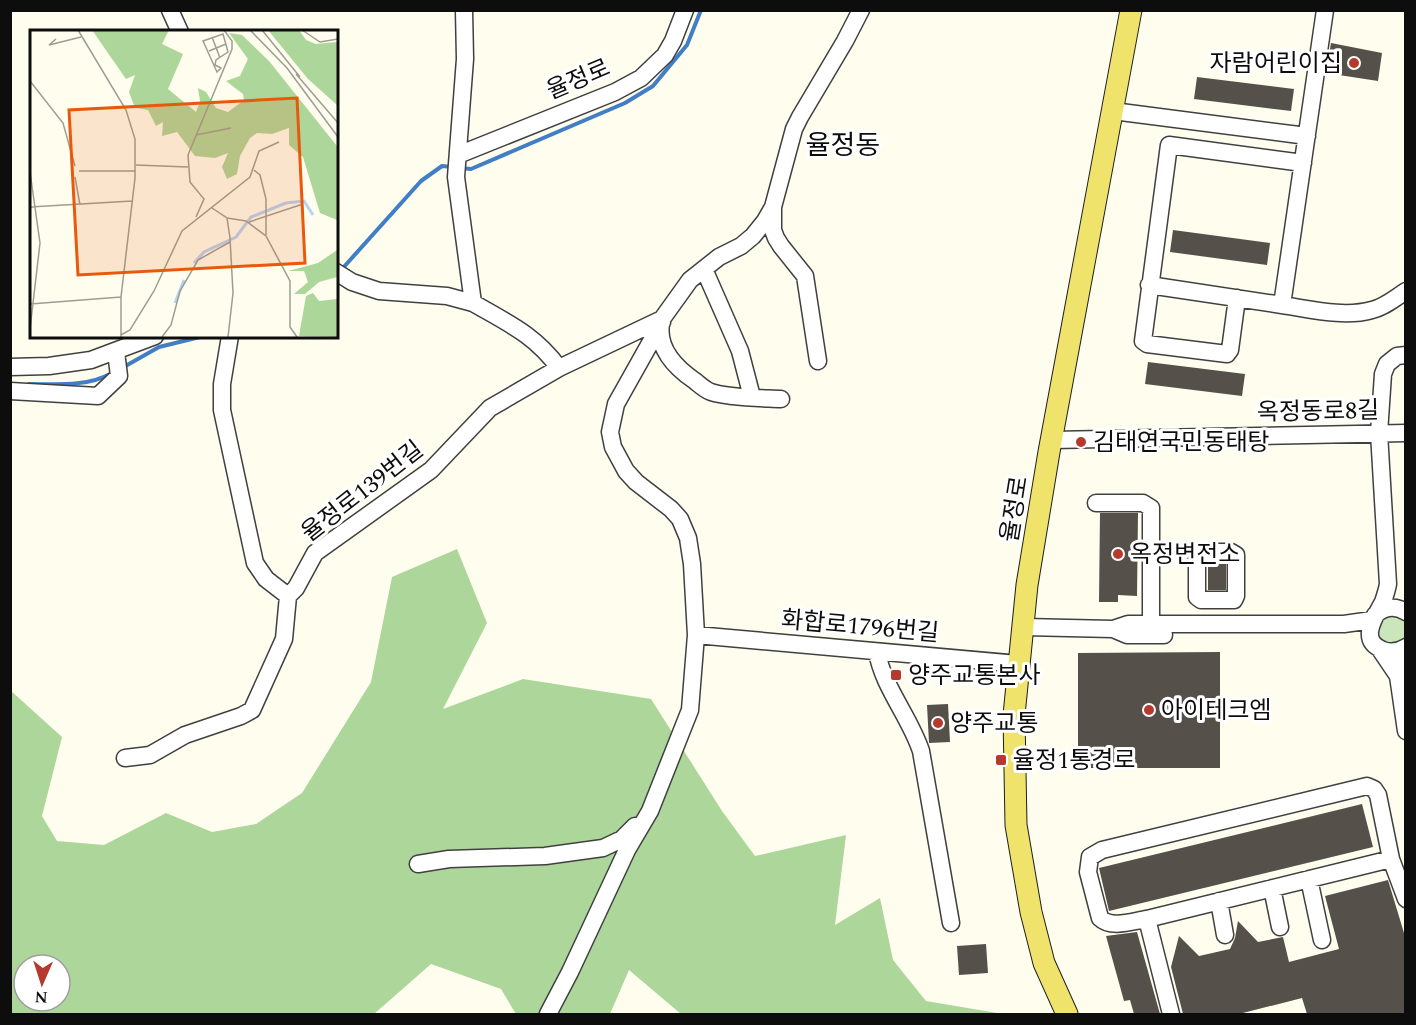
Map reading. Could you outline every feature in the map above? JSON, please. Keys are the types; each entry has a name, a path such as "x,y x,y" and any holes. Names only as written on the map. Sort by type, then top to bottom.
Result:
{"main road":[{"name":"율정로","path":"1066,1014 1044,963 1031,912 1016,825 1014,714 1027,585 1131,10"}],"street":[{"path":"170,10 179,30"},
{"path":"464,10 465,59 456,177 473,303"},
{"name":"율정로","path":"458,157 615,93 641,78 665,55 685,10"},
{"name":"율정로139번길","path":"125,758 150,755 185,735 252,710 284,639 288,596 296,588 315,553 431,470 490,408 559,369 662,320 690,280 719,257 741,246 753,236 773,207 794,129 861,10"},
{"path":"1282,304 1325,10"},
{"path":"1113,111 1307,136"},
{"path":"1237,298 1230,350 1227,354 1147,344 1142,339 1169,145 1303,163"},
{"name":"율정로139번길","path":"773,207 773,230 776,238 805,276 818,362"},
{"path":"704,268 740,351 752,397"},
{"path":"338,273 352,282 379,291 447,296 473,303 528,334 547,352 559,369"},
{"path":"1149,285 1332,312 1372,310 1406,291"},
{"path":"662,320 660,331 663,345 675,366 711,392 781,399"},
{"path":"548,1014 627,850 650,811 690,711 696,635 690,546 680,519 626,471 613,447 610,432 616,404 662,320"},
{"path":"10,367 49,366 91,360 150,338"},
{"path":"230,338 222,384 222,410 255,563 266,579 288,596"},
{"path":"10,391 98,396 119,376 116,352"},
{"path":"1398,676 1376,645 1370,629 1373,618 1384,599 1388,584 1379,433 1383,374 1387,364 1397,356 1406,355"},
{"name":"옥정동로8길","path":"1052,440 1406,433"},
{"path":"1096,503 1143,503 1151,508 1151,624"},
{"path":"1388,584 1404,611"},
{"path":"1205,624 1206,600"},
{"path":"1024,627 1113,629 1128,624 1344,624 1373,618 1387,608 1404,611"},
{"path":"1113,629 1130,636 1346,634 1392,652 1406,648"},
{"name":"화합로1796번길","path":"696,635 1019,664"},
{"path":"1406,648 1398,676 1406,731"},
{"path":"877,652 880,668 915,733 921,751 951,922"},
{"path":"1391,859 1147,919 1114,924 1102,921 1098,914 1088,872 1089,857 1102,850 1367,786 1374,789 1378,795 1391,859 1406,899"},
{"path":"418,864 449,859 545,856 603,848 622,839 650,811"},
{"path":"1309,879 1322,940"},
{"path":"1272,888 1280,927"},
{"path":"1219,901 1225,935"},
{"path":"1147,919 1171,1014"}],"green space":[{"path":"457,549 487,623 443,709 523,679 651,699 722,811 755,856 846,835 835,925 880,898 893,960 926,1001 1003,1014 681,1014 629,970 610,1014 516,1014 501,989 431,964 374,1014 11,1014 10,690 62,737 42,816 57,841 104,845 166,813 212,832 256,824 302,793 371,682 392,577"},
{"path":"1388,613 1405,620 1405,639 1392,646 1378,639 1376,623"}],"building":[{"name":"자람어린이집","path":"1331,43 1382,53 1378,81 1326,73"},
{"path":"1197,77 1294,89 1291,111 1194,99"},
{"path":"1173,230 1270,243 1267,265 1170,252"},
{"path":"1148,362 1245,374 1242,396 1145,384"},
{"name":"옥정변전소","path":"1100,513 1138,513 1137,596 1118,595 1118,602 1099,602"},
{"path":"1208,562 1226,562 1226,590 1208,590"},
{"name":"아이테크엠","path":"1220,652 1220,768 1078,768 1078,653"},
{"name":"양주교통","path":"948,704 950,742 929,743 927,705"},
{"path":"1362,804 1373,847 1109,911 1099,868"},
{"path":"1388,880 1404,933 1406,933 1406,1014 1307,1014 1302,998 1239,1014 1183,1014 1171,967 1179,936 1199,956 1230,949 1238,921 1258,942 1283,937 1289,962 1339,949 1325,896"},
{"path":"1137,932 1160,1014 1134,1014 1130,1000 1124,1001 1106,936"},
{"path":"986,944 988,973 959,975 957,946"}],"waterway":[{"path":"460,168 471,169 625,103 653,86 687,45 701,10"},
{"path":"342,269 421,181 442,166 452,167"},
{"path":"122,368 159,347 196,338"},
{"path":"29,384 81,383 110,374"}],"place":[{"name":"자람어린이집","path":"1354,63"},
{"name":"김태연국민동태탕","path":"1081,442"},
{"name":"옥정변전소","path":"1118,554"},
{"name":"양주교통본사","path":"896,675"},
{"name":"아이테크엠","path":"1149,710"},
{"name":"양주교통","path":"938,723"},
{"name":"율정1통경로","path":"1001,760"}],"district":[{"name":"율정동","path":"843,145"}]}
